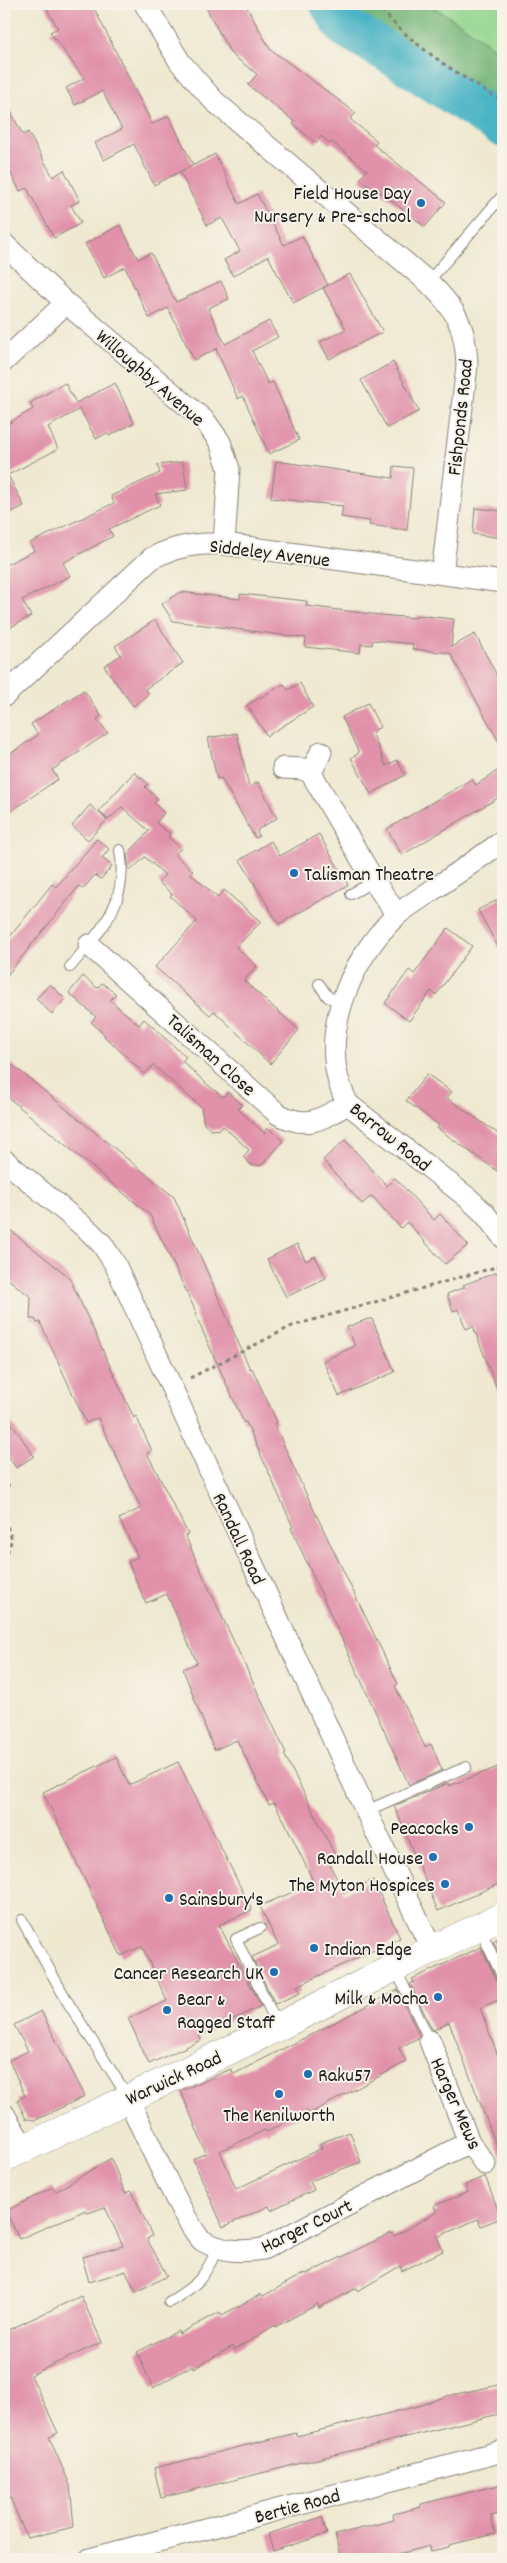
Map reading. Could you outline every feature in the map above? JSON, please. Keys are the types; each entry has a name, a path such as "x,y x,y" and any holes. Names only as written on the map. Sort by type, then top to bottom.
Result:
{"main road":[{"name":"Warwick Road","path":"14,2153 278,2027 394,1967 503,1916"}],"street":[{"name":"Fishponds Road","path":"145,4 180,62 214,102 428,282 448,302 456,314 467,352 467,366 442,574"},
{"name":"Willoughby Avenue","path":"4,244 66,303 205,421 220,442 229,469 224,544"},
{"path":"4,360 66,303"},
{"name":"Siddeley Avenue","path":"4,696 152,558 170,548 186,544 224,544 503,582"},
{"path":"312,773 321,752"},
{"path":"283,768 303,769 312,773 374,881 397,915"},
{"name":"Barrow Road","path":"501,1246 484,1213 468,1198 348,1104 339,1089 335,1073 337,1028 343,1003 352,976 366,952 397,915 503,841"},
{"name":"Talisman Close","path":"89,944 278,1114 295,1121 312,1123 348,1104"},
{"name":"Randall Road","path":"4,1160 102,1244 115,1264 432,1950"},
{"name":"Harger Mews","path":"430,2041 470,2142 485,2164"},
{"name":"Harger Court","path":"128,2098 187,2219 201,2240 218,2248 241,2252 263,2249 470,2142"},
{"path":"4,2114 14,2153"},
{"name":"Bertie Road","path":"90,2559 503,2451"}],"lane":[{"path":"428,282 503,195"},
{"path":"70,967 111,915 120,894 123,867 120,850"},
{"path":"351,894 374,881"},
{"path":"319,984 328,997 343,1003"},
{"path":"366,1810 466,1767"},
{"path":"22,1920 67,2001 128,2098"},
{"path":"260,1928 236,1939 278,2027"},
{"path":"479,1928 503,1978"},
{"path":"394,1967 430,2041"},
{"path":"168,2302 195,2286 205,2274 218,2248"}],"path":[{"path":"376,4 386,16 446,66 503,102"},
{"path":"171,1387 292,1326 503,1265 501,1246"},
{"path":"4,1495 10,1481"},
{"path":"4,1519 12,1539 4,1562"}],"green space":[{"path":"330,4 428,4 461,24 503,55 503,127 407,64 345,27"},
{"path":"428,4 503,4 503,55 461,24"}],"building":[{"path":"44,4 92,4 152,124 169,116 193,165 154,185 134,144 104,160 95,143 122,129 102,91 75,105 66,88 84,78 50,32 58,28"},
{"path":"204,4 245,4 270,49 356,113 350,119 377,141 374,145 446,202 425,227 377,189 375,191 360,179 367,170 332,142 330,144 321,136 316,143 293,124 295,122 248,85 257,74 231,54"},
{"path":"4,99 23,135 28,132 53,177 64,170 80,201 71,205 81,223 54,238 27,188 20,191 4,160"},
{"path":"215,154 239,204 257,194 284,245 302,236 328,285 293,303 268,256 233,276 224,260 240,251 222,218 207,225 180,172"},
{"path":"120,225 138,259 151,253 176,302 221,281 229,299 208,308 225,344 269,321 278,337 252,351 268,384 273,382 299,440 269,454 243,396 238,399 216,349 194,360 168,308 149,318 125,267 104,278 85,244"},
{"path":"350,274 383,332 329,359 320,342 346,329 323,288"},
{"path":"393,362 419,411 387,428 361,380"},
{"path":"65,383 76,403 115,383 134,423 109,436 107,433 96,439 80,409 48,427 58,449 8,475 24,506 4,516 4,426 33,409 30,403"},
{"path":"276,461 393,478 394,466 413,468 407,530 369,525 370,521 341,517 343,506 271,498"},
{"path":"183,462 187,490 155,494 160,505 109,529 113,536 63,563 70,576 22,600 31,616 4,631 4,563 5,565 34,551 30,543 114,503 111,496 160,473 157,465"},
{"path":"475,508 503,511 503,538 473,534"},
{"path":"180,592 240,599 240,594 307,601 306,606 380,615 416,618 416,615 454,619 451,647 475,634 503,687 503,749 450,653 412,649 413,644 373,640 372,645 361,644 360,653 305,647 306,638 173,621 162,604"},
{"path":"155,620 183,663 145,689 149,694 133,706 104,666 121,655 115,646"},
{"path":"300,683 313,707 267,736 247,705 284,684 288,690"},
{"path":"84,690 101,716 97,719 108,733 52,770 58,779 4,816 4,758 38,735 31,724"},
{"path":"368,703 380,727 372,732 386,766 397,760 405,775 371,794 351,758 359,753 342,717"},
{"path":"237,733 249,787 258,782 277,818 257,830 259,837 255,838 221,778 217,779 208,738"},
{"path":"503,767 503,795 402,855 387,829 472,779 476,785"},
{"path":"134,772 148,784 145,787 158,799 154,803 164,813 156,823 170,834 168,837 181,848 175,855 193,871 190,873 218,898 224,890 261,922 236,947 257,966 244,981 299,1030 270,1064 214,1011 210,1015 155,967 197,921 158,882 165,875 145,857 130,871 127,855 149,831 122,807 108,820 99,811"},
{"path":"90,805 107,820 88,840 72,826"},
{"name":"Talisman Theatre","path":"319,834 348,885 279,924 240,860 271,841 280,856"},
{"path":"97,839 109,849 102,858 112,866 101,879 95,875 83,889 79,886 4,979 4,944 52,884 56,887"},
{"path":"503,897 503,956 478,910"},
{"path":"448,928 472,946 436,995 431,991 409,1021 385,1003 409,970 414,974"},
{"path":"83,976 97,988 102,983 116,994 110,1000 139,1025 144,1019 186,1057 182,1061 208,1085 223,1097 228,1092 242,1105 238,1109 264,1133 268,1128 283,1141 262,1165 252,1166 243,1157 249,1150 223,1126 221,1129 211,1130 204,1124 201,1107 153,1065 145,1074 104,1036 91,1022 96,1017 69,993"},
{"path":"50,984 65,999 52,1014 36,999"},
{"path":"4,1058 174,1197 250,1369 252,1368 277,1422 274,1423 297,1475 398,1684 395,1686 425,1747 431,1744 442,1770 409,1785 291,1528 293,1527 246,1422 244,1423 225,1381 195,1314 197,1314 150,1215 4,1094"},
{"path":"427,1074 452,1092 447,1098 503,1137 503,1175 437,1128 439,1125 406,1101"},
{"path":"345,1140 387,1186 395,1178 434,1220 440,1214 468,1245 445,1264 407,1222 401,1228 372,1196 362,1204 323,1160"},
{"path":"4,1225 69,1277 134,1418 136,1416 152,1451 147,1453 188,1534 185,1535 286,1753 284,1754 337,1859 329,1863 344,1893 373,1880 400,1938 297,1986 300,1993 275,2004 252,1957 278,1945 260,1906 314,1883 285,1822 274,1803 269,1805 237,1740 214,1750 183,1669 197,1663 167,1594 146,1603 128,1562 138,1557 119,1519 141,1508 98,1418 86,1423 40,1322 37,1323 35,1319 30,1319 31,1297 4,1276"},
{"path":"297,1244 306,1261 315,1256 326,1278 286,1297 267,1259"},
{"path":"503,1270 502,1402 473,1326 466,1329 458,1309 453,1311 447,1294 465,1287 463,1285"},
{"path":"372,1319 395,1372 339,1396 323,1361 355,1346 347,1327"},
{"path":"4,1412 34,1456 16,1468 4,1449"},
{"name":"Sainsbury's","path":"116,1757 129,1785 178,1762 252,1910 219,1925 261,2006 199,2036 201,2040 149,2064 128,2018 167,2001 142,1946 121,1956 43,1792"},
{"path":"503,1765 503,1882 438,1911 394,1806 448,1783 449,1786"},
{"path":"503,1936 503,1962 493,1941"},
{"path":"481,1947 497,1981 503,1985 503,1998 480,2008 503,2069 502,2160 449,2022 434,2030 432,2029 410,1984 414,1982 412,1979"},
{"path":"398,1990 419,2035 418,2038 399,2048 406,2062 309,2114 307,2111 267,2132 265,2130 220,2151 236,2189 322,2148 320,2143 350,2132 361,2162 310,2181 314,2190 271,2210 269,2206 223,2227 193,2159 206,2153 181,2091 231,2069 234,2074"},
{"path":"41,2011 85,2096 36,2120 26,2119 17,2100 25,2096 9,2060 28,2051 14,2025"},
{"path":"111,2158 125,2193 132,2191 152,2236 147,2239 167,2276 136,2292 126,2271 89,2282 82,2257 123,2246 105,2207 88,2213 86,2210 19,2239 6,2211 53,2187 55,2192"},
{"path":"485,2176 501,2218 481,2226 478,2219 437,2237 443,2251 402,2271 400,2266 358,2291 357,2288 319,2308 318,2304 275,2327 275,2325 234,2350 233,2346 194,2368 193,2365 153,2388 137,2352 178,2331 179,2334 220,2312 222,2315 261,2294 263,2296 305,2273 307,2274 391,2233 394,2236 437,2212 434,2206 468,2192 465,2185"},
{"path":"81,2296 102,2342 31,2375 58,2433 49,2437 70,2485 74,2527 27,2538 4,2483 4,2332"},
{"path":"503,2384 503,2413 161,2498 154,2468 296,2433 297,2436 418,2406 447,2396"},
{"path":"503,2484 503,2513 491,2516 495,2534 431,2551 430,2546 379,2559 341,2559 335,2535 394,2520 393,2514 421,2507 421,2504"},
{"path":"322,2517 327,2534 273,2551 268,2534"}],"waterway":[{"path":"330,4 345,27 407,64 503,127"}],"place":[{"name":"Field House Day Nursery & Pre-school","path":"421,203"},
{"name":"Talisman Theatre","path":"294,873"},
{"name":"Peacocks","path":"469,1827"},
{"name":"Randall House","path":"433,1857"},
{"name":"The Myton Hospices","path":"445,1884"},
{"name":"Sainsbury's","path":"169,1898"},
{"name":"Indian Edge","path":"314,1948"},
{"name":"Cancer Research UK","path":"274,1972"},
{"name":"Milk & Mocha","path":"438,1997"},
{"name":"Bear & Ragged Staff","path":"167,2010"},
{"name":"Raku57","path":"308,2074"},
{"name":"The Kenilworth","path":"279,2094"}]}
